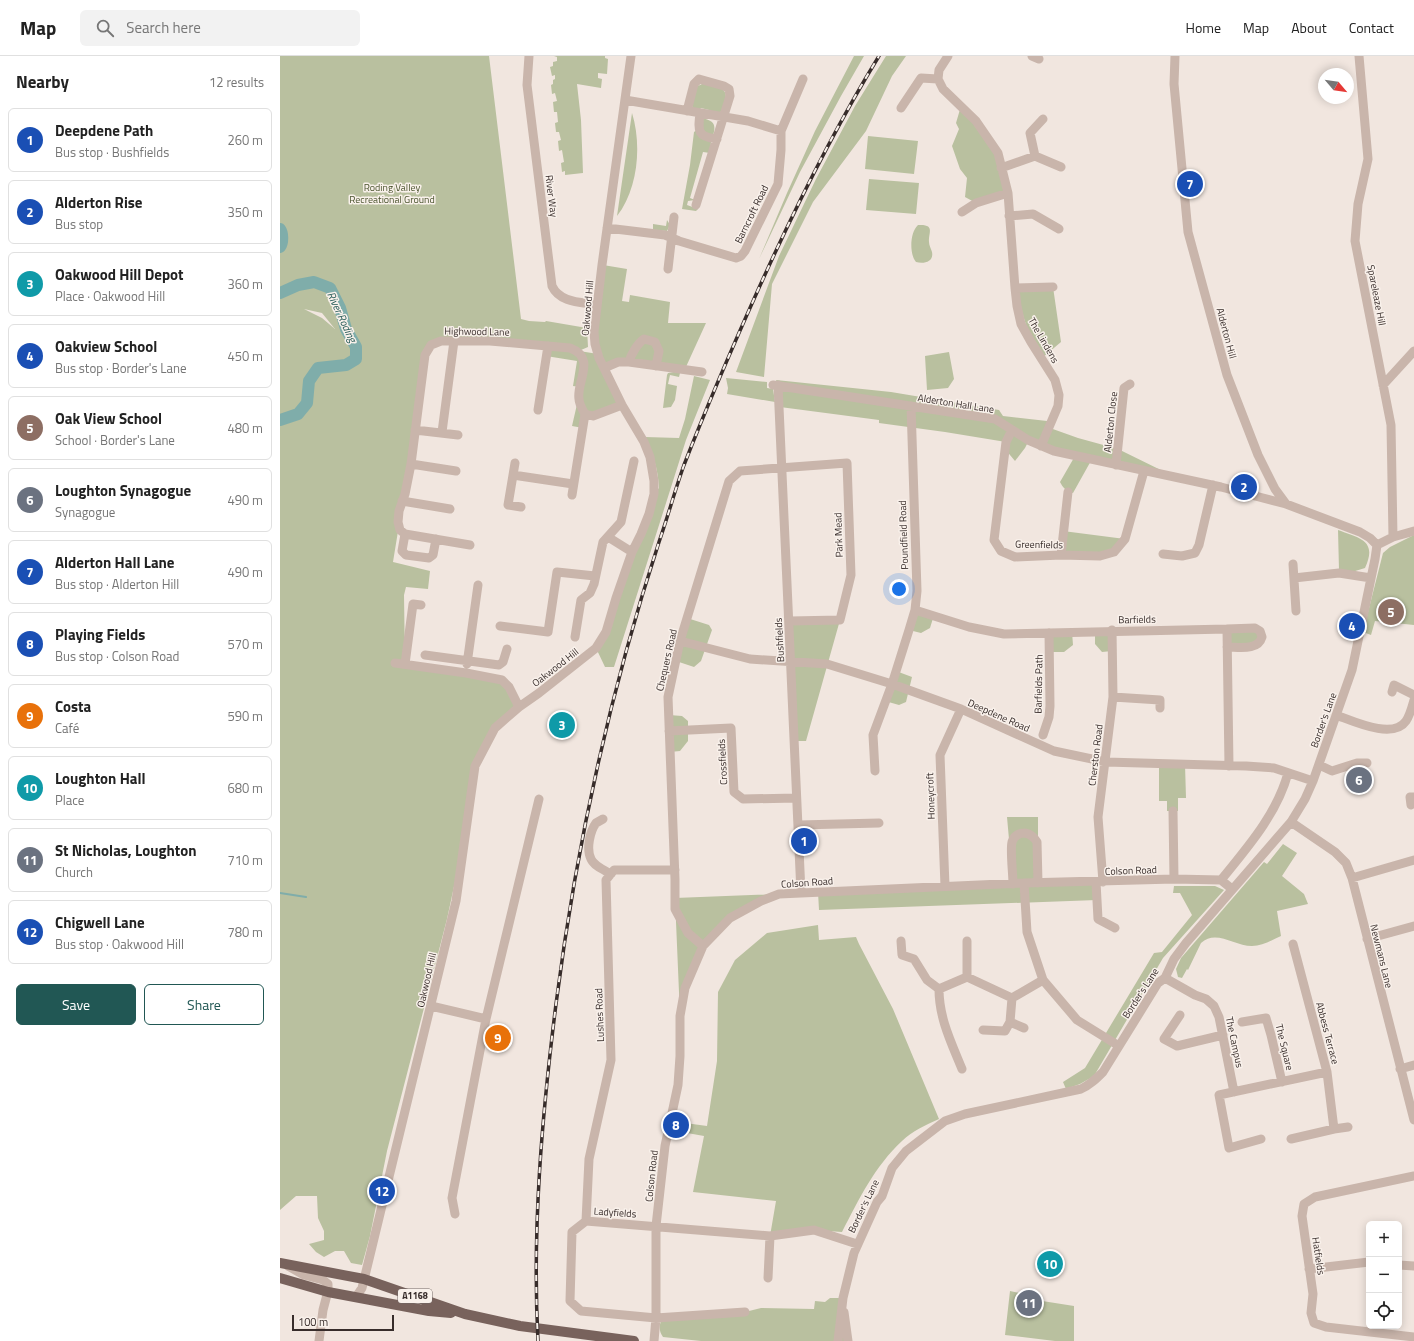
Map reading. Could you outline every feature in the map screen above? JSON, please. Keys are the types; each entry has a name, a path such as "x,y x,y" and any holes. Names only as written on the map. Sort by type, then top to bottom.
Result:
{"main road":[{"name":"A1168","path":"283,1264 342,1275 386,1302 430,1311 465,1314"},
{"name":"A1168","path":"280,1278 328,1292 361,1288 465,1314 530,1328 634,1341"}],"street":[{"name":"River Way","path":"529,56 527,85 552,286 555,292 570,301 598,305"},
{"name":"Oakwood Hill","path":"361,1288 456,902 475,766 495,728 519,707 596,648 606,632 632,552 649,514 654,494 654,481 650,457 644,442 622,405 599,358 595,344 594,332 631,56"},
{"path":"901,108 921,78 938,78 939,70 948,56"},
{"name":"Alderton Hill","path":"1175,56 1174,84 1188,232 1227,374 1258,455 1275,489 1286,504"},
{"name":"Spareleaze Hill","path":"1359,56 1368,159 1358,204 1355,241 1391,425 1394,537"},
{"name":"The Lindens","path":"938,78 943,89 976,121 998,153 1008,193 1015,288 1021,324 1055,380 1059,395 1058,406 1041,446"},
{"path":"687,111 694,84 699,79 724,86 729,89 730,96 696,205"},
{"path":"625,100 748,121 781,131 804,79"},
{"path":"700,113 698,127 700,132 707,138 717,139"},
{"path":"1035,156 1030,133 1043,119"},
{"name":"Barncroft Road","path":"607,228 665,235 679,242 736,258 741,256 745,251 778,184 781,131"},
{"path":"1001,168 1035,156 1061,167"},
{"path":"962,212 976,203 1008,193"},
{"path":"1009,216 1033,214 1059,230"},
{"path":"668,270 674,217"},
{"path":"1015,288 1053,287"},
{"path":"630,362 631,356 641,341 648,339 655,342 659,351 656,366"},
{"name":"Highwood Lane","path":"436,539 432,555 429,558 406,555 402,551 405,534 400,530 398,522 411,464 425,355 431,345 441,341 490,341 570,348 575,350 583,360 584,369 578,398 585,414"},
{"path":"442,432 454,341"},
{"path":"538,410 548,346"},
{"path":"1383,385 1414,351"},
{"path":"604,368 618,362 630,362 702,372"},
{"name":"Alderton Close","path":"1116,465 1124,388 1130,384"},
{"name":"Alderton Hall Lane","path":"776,385 995,419 1041,446 1054,451 1213,485 1286,504"},
{"name":"Bushfields","path":"776,385 790,621 801,893"},
{"path":"572,495 585,414 594,416 622,405"},
{"name":"Poundfield Road","path":"875,771 873,735 892,684 915,610 917,592 911,406"},
{"path":"416,430 458,435"},
{"name":"Greenfields","path":"1012,430 1006,442 994,540 1001,551 1015,557 1061,555 1100,556 1114,552 1125,539 1144,471"},
{"path":"575,637 581,600 590,593 594,584 603,542 621,522 634,461"},
{"path":"515,463 508,505 521,507"},
{"name":"Park Mead","path":"782,468 847,463 851,575 840,620 790,621"},
{"path":"411,464 456,471"},
{"name":"Chequers Road","path":"703,946 688,933 675,909 675,870 668,697 680,641 729,481 740,470 782,468"},
{"path":"513,475 574,484"},
{"path":"1163,554 1182,556 1195,553 1199,545 1213,485"},
{"path":"1061,555 1068,492"},
{"path":"402,501 450,509"},
{"path":"1286,504 1360,532 1370,538 1377,545 1394,537 1414,531"},
{"path":"405,534 470,545"},
{"path":"608,537 632,552"},
{"name":"Border's Lane","path":"838,1341 843,1304 857,1244 877,1202 882,1196 892,1168 906,1151 945,1121 965,1114 1081,1088 1088,1086 1095,1081 1103,1072 1158,983 1165,978 1174,959 1186,943 1292,822 1313,781 1352,670 1377,545"},
{"path":"1293,564 1296,611"},
{"path":"500,626 548,632 557,572 595,576"},
{"path":"1294,578 1338,573 1371,578"},
{"path":"466,673 478,585"},
{"path":"405,664 414,604"},
{"name":"Barfields","path":"915,610 969,627 1004,634 1112,630 1256,628 1260,630 1262,637 1259,644 1255,646 1227,647"},
{"path":"1227,629 1229,766"},
{"name":"Cherston Road","path":"1112,630 1114,697 1098,817 1098,919 1115,928"},
{"name":"Barfields Path","path":"1043,735 1049,717 1050,706 1049,633"},
{"name":"Deepdene Road","path":"680,641 750,659 827,664 892,684 961,709 1054,751 1106,762 1274,768 1313,781"},
{"path":"425,655 499,665 503,662 507,648"},
{"path":"395,663 466,673 502,680 508,687 519,707"},
{"path":"1392,685 1414,695"},
{"path":"1114,697 1160,700"},
{"path":"1336,715 1374,728 1382,730 1390,729 1402,725 1407,720 1414,700"},
{"name":"Honeycroft","path":"945,886 940,756 961,709"},
{"name":"Crossfields","path":"669,731 731,728 734,792 744,800 796,798"},
{"path":"1319,765 1332,770 1356,763 1367,763"},
{"path":"1232,890 1221,880 1246,850 1263,825 1282,794 1288,773"},
{"path":"455,1214 452,1198 486,1018 539,799"},
{"path":"1173,811 1174,879"},
{"path":"603,820 596,823 590,836 590,858 596,865 610,874 614,870 675,870"},
{"name":"Newmans Lane","path":"1292,822 1335,852 1346,864 1352,878 1414,1120"},
{"path":"799,825 879,823"},
{"path":"1013,884 1012,843 1015,836 1022,833 1028,834 1037,842 1038,883"},
{"path":"1352,878 1414,860"},
{"name":"Lushes Road","path":"586,1221 589,1160 611,1060 606,880 610,874"},
{"name":"Colson Road","path":"654,1341 656,1318 656,1226 665,1146 678,1085 680,1016 685,988 703,946 730,918 761,901 779,894 1024,883 1174,879 1221,880"},
{"path":"1024,883 1027,932 1043,980 1077,1020 1119,1046"},
{"path":"1367,939 1414,926"},
{"path":"901,941 902,954 914,959 927,980 939,989"},
{"path":"967,941 967,977"},
{"name":"Abbess Terrace","path":"1293,944 1327,1072 1334,1128"},
{"path":"939,989 967,977 1012,998"},
{"name":"The Campus","path":"1165,978 1206,999 1214,1006 1219,1017 1234,1092"},
{"path":"1012,998 1043,980"},
{"path":"939,989 939,1003 944,1026 962,1069"},
{"path":"983,1030 1005,1031 1010,1022 1012,998"},
{"path":"431,1006 486,1018"},
{"path":"1180,1015 1164,1039 1175,1049 1223,1035"},
{"name":"The Square","path":"1242,1022 1266,1018 1282,1082"},
{"path":"1010,1022 1024,1028"},
{"path":"1400,1069 1414,1065"},
{"name":"The Square","path":"1261,1139 1229,1148 1219,1095 1327,1072"},
{"path":"1291,1139 1334,1128 1348,1127"},
{"name":"Hatfields","path":"1414,1176 1315,1197 1304,1204 1302,1216 1313,1294 1311,1313 1314,1323 1326,1327 1414,1336"},
{"name":"Ladyfields","path":"745,1312 656,1318 581,1311 570,1301 572,1232 586,1221 770,1236 814,1230 857,1244"},
{"path":"768,1278 770,1236"},
{"path":"1309,1270 1366,1262"},
{"path":"283,1264 304,1275 325,1280 328,1286 328,1292"},
{"path":"1402,1265 1414,1266"},
{"path":"319,1341 323,1310 328,1292 334,1280 342,1275"},
{"name":"Border's Lane","path":"843,1304 848,1341"}],"green space":[{"name":"Roding Valley Recreational Ground","path":"280,56 489,56 521,319 529,321 546,321 587,328 588,347 581,350 444,338 428,347 393,562 430,571 428,589 406,587 404,595 405,664 502,680 519,707 495,728 475,766 465,835 447,919 387,1151 370,1236 362,1265 351,1263 344,1251 335,1251 324,1257 316,1252 309,1244 324,1240 324,1231 318,1218 317,1196 296,1196 280,1210","holes":["304,309 322,313 335,329 322,318"]},
{"path":"554,56 605,56 605,58 608,59 607,74 598,73 598,78 602,79 601,88 577,84 581,120 583,173 565,175 565,171 562,172 561,163 564,162 562,150 559,151 558,141 561,140 559,132 556,132 555,123 558,122 557,112 554,112 553,102 557,101 555,93 552,94 551,85 555,79 555,75 552,76 550,67 553,66 553,62 557,61 557,57"},
{"path":"854,56 864,56 800,172 759,259 815,131"},
{"path":"886,56 906,56 892,76 866,131 813,202 772,284 764,377 736,372 779,256 816,179 855,106"},
{"path":"704,83 716,86 725,93 725,102 720,113 710,112 709,110 701,108 699,110 694,110 692,106 696,87"},
{"path":"961,106 998,153 1008,193 976,203 965,197 967,178 960,169 952,146 959,129 956,123"},
{"path":"632,113 637,139 634,180 630,193 617,216"},
{"path":"702,118 714,124 713,136 703,133"},
{"path":"697,130 711,142 710,153 703,152 690,198 695,200 688,201 687,205 698,209 696,211 682,209 694,132"},
{"path":"868,136 918,141 914,174 865,169"},
{"path":"869,179 919,183 916,214 866,210"},
{"path":"667,220 670,225 667,231 653,230 653,224 666,226"},
{"path":"918,225 927,226 930,230 929,243 932,255 928,262 916,262 912,254 911,243 913,233"},
{"path":"603,265 627,269 622,301 629,302 630,295 670,302 668,323 706,323 685,369 658,365 660,351 648,338 629,358 604,367 596,344"},
{"path":"1053,287 1061,342 1042,358 1031,342 1015,288"},
{"path":"641,341 655,342 656,366 630,359"},
{"path":"548,346 598,354 622,405 585,414 583,428 572,426 581,387 573,386 577,361 546,356"},
{"path":"949,352 954,379 948,388 927,390 925,356"},
{"path":"668,373 680,373 679,377 670,375 668,384 677,386 675,400 671,407 663,408 667,375"},
{"path":"694,376 710,380 686,440 614,667 605,667 596,648 654,494 659,488 655,462 645,437 679,438 685,419"},
{"path":"726,378 767,382 767,388 773,389 775,402 727,394 728,388"},
{"path":"776,380 891,392 999,410 1003,416 1047,421 1050,428 1078,438 1118,449 1175,477 1092,459 1073,493 1065,489 1060,482 1075,456 1029,440 1015,461 1005,449 1006,442 879,423 879,420 780,407 778,385"},
{"path":"1338,530 1359,538 1368,546 1368,559 1365,568 1352,572 1339,570"},
{"path":"1063,531 1125,539 1114,552 1061,555"},
{"path":"1414,535 1414,625 1375,621 1371,635 1363,632 1383,553 1390,547"},
{"path":"915,610 934,615 930,628 921,633 909,630"},
{"path":"687,618 709,625 712,630 701,661 694,667 676,661"},
{"path":"840,620 806,741 794,741 790,621"},
{"path":"1255,628 1261,641 1227,647 1227,629"},
{"path":"1112,630 1112,651 1102,652 1095,644 1095,631"},
{"path":"1072,632 1073,645 1064,652 1049,652 1049,633"},
{"path":"896,671 912,677 906,702 899,705 885,701"},
{"path":"669,715 682,716 688,721 688,741 680,751 670,752"},
{"path":"1185,764 1186,798 1178,798 1178,811 1167,811 1167,801 1159,801 1159,765"},
{"path":"1007,817 1038,817 1038,883 1096,882 1097,900 819,910 818,892 1013,884"},
{"path":"1283,844 1297,853 1282,876 1304,894 1308,904 1277,911 1281,936 1263,944 1252,946 1219,938 1207,939 1201,943 1188,970 1187,969 1182,978 1178,977 1176,969 1181,958 1264,862 1267,864"},
{"path":"1174,886 1215,886 1224,890 1163,958 1094,1076 1080,1084 1066,1089 1063,1082 1085,1068 1154,953 1162,952 1192,915 1180,893 1173,893"},
{"path":"779,894 730,918 703,946 680,1016 675,898"},
{"path":"818,925 819,940 856,937 893,1009 939,1119 910,1134 892,1151 868,1184 842,1232 814,1230 770,1236 776,1201 693,1192 704,1136 676,1131 678,1122 707,1126 717,1061 718,992 735,960 767,933"},
{"path":"1010,1291 1034,1296 1036,1300 1074,1306 1074,1341 1055,1341 1005,1335"},
{"path":"830,1298 843,1298 848,1341 701,1341 663,1337 660,1331 661,1321 745,1312 761,1308 814,1309 815,1301 825,1302"}],"waterway":[{"name":"River Roding","path":"280,229 282,233 282,243 280,247"},
{"name":"River Roding","path":"280,293 298,285 314,282 330,288 340,308 346,329 356,347 356,359 346,365 318,368 309,381 307,403 298,414 280,420"},
{"path":"280,893 306,897"}],"railway":[{"path":"538,1341 536,1299 537,1214 546,1088 556,1004 564,945 584,828 610,713 625,655 641,598 681,474 720,377 758,290 800,201 830,142 879,56"}],"place":[{"name":"Alderton Hall Lane","path":"1190,184"},
{"name":"Alderton Rise","path":"1244,487"},
{"name":"Oak View School","path":"1391,612"},
{"name":"Oakview School","path":"1352,626"},
{"name":"Oakwood Hill Depot","path":"562,725"},
{"name":"Loughton Synagogue","path":"1359,780"},
{"name":"Deepdene Path","path":"804,841"},
{"name":"Costa","path":"498,1038"},
{"name":"Playing Fields","path":"676,1125"},
{"name":"Chigwell Lane","path":"382,1191"},
{"name":"Loughton Hall","path":"1050,1264"},
{"name":"St Nicholas, Loughton","path":"1029,1303"}]}
